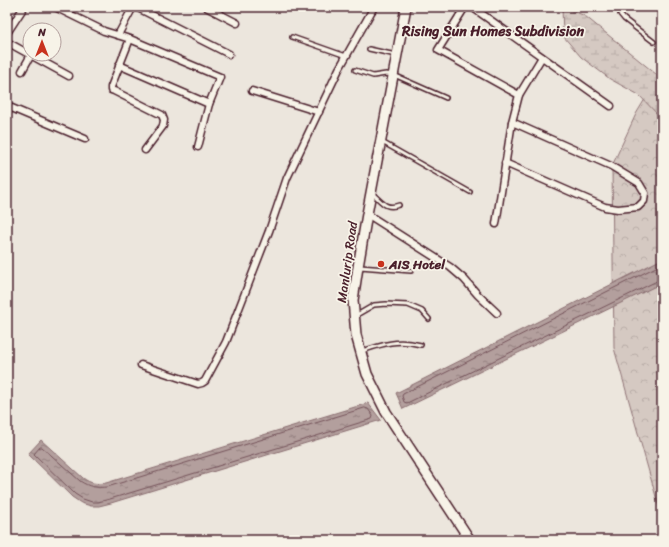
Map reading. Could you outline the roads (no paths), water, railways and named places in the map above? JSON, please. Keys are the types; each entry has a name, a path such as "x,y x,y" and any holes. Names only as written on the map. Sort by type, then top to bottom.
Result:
{"main road":[{"name":"Manlurip Road","path":"406,7 358,267 354,300 356,335 367,374 386,412 470,540"}],"street":[{"path":"7,33 24,7"},
{"path":"55,7 104,31 130,39 220,77 210,104 198,147"},
{"path":"118,35 134,7 229,54"},
{"path":"206,7 236,23"},
{"path":"141,365 198,384 205,381 226,342 269,230 287,178 346,56 374,7"},
{"path":"465,7 438,50 519,95"},
{"path":"472,7 611,106"},
{"path":"130,39 119,65 111,90 162,115 164,120 163,126 145,150"},
{"path":"7,42 22,50"},
{"path":"496,224 512,122 519,95 542,57"},
{"path":"22,71 26,62"},
{"path":"43,62 69,76"},
{"path":"119,65 210,104"},
{"path":"252,91 319,112"},
{"path":"7,106 85,140"},
{"path":"505,163 606,207 618,209 638,207 644,201 645,193 639,183 611,166 512,122"},
{"path":"367,214 450,267 497,313"}],"lane":[{"path":"621,7 620,14 624,19 654,42"},
{"path":"292,37 346,56"},
{"path":"369,49 398,56"},
{"path":"355,70 373,76 386,74 394,75 446,98"},
{"path":"381,141 470,192"},
{"path":"372,193 387,207 399,205"},
{"path":"358,267 411,271"},
{"path":"354,317 374,305 386,304 408,305 422,311 429,319"},
{"path":"360,352 393,342 410,342 421,345"}],"water":[{"path":"662,259 662,283 403,409 396,393"},
{"path":"368,403 381,420 99,506 91,506 81,503 72,497 28,454 41,440 86,480 94,483 106,483"}],"place":[{"name":"AIS Hotel","path":"381,264"}],"district":[{"name":"Rising Sun Homes Subdivision","path":"493,31"}]}
